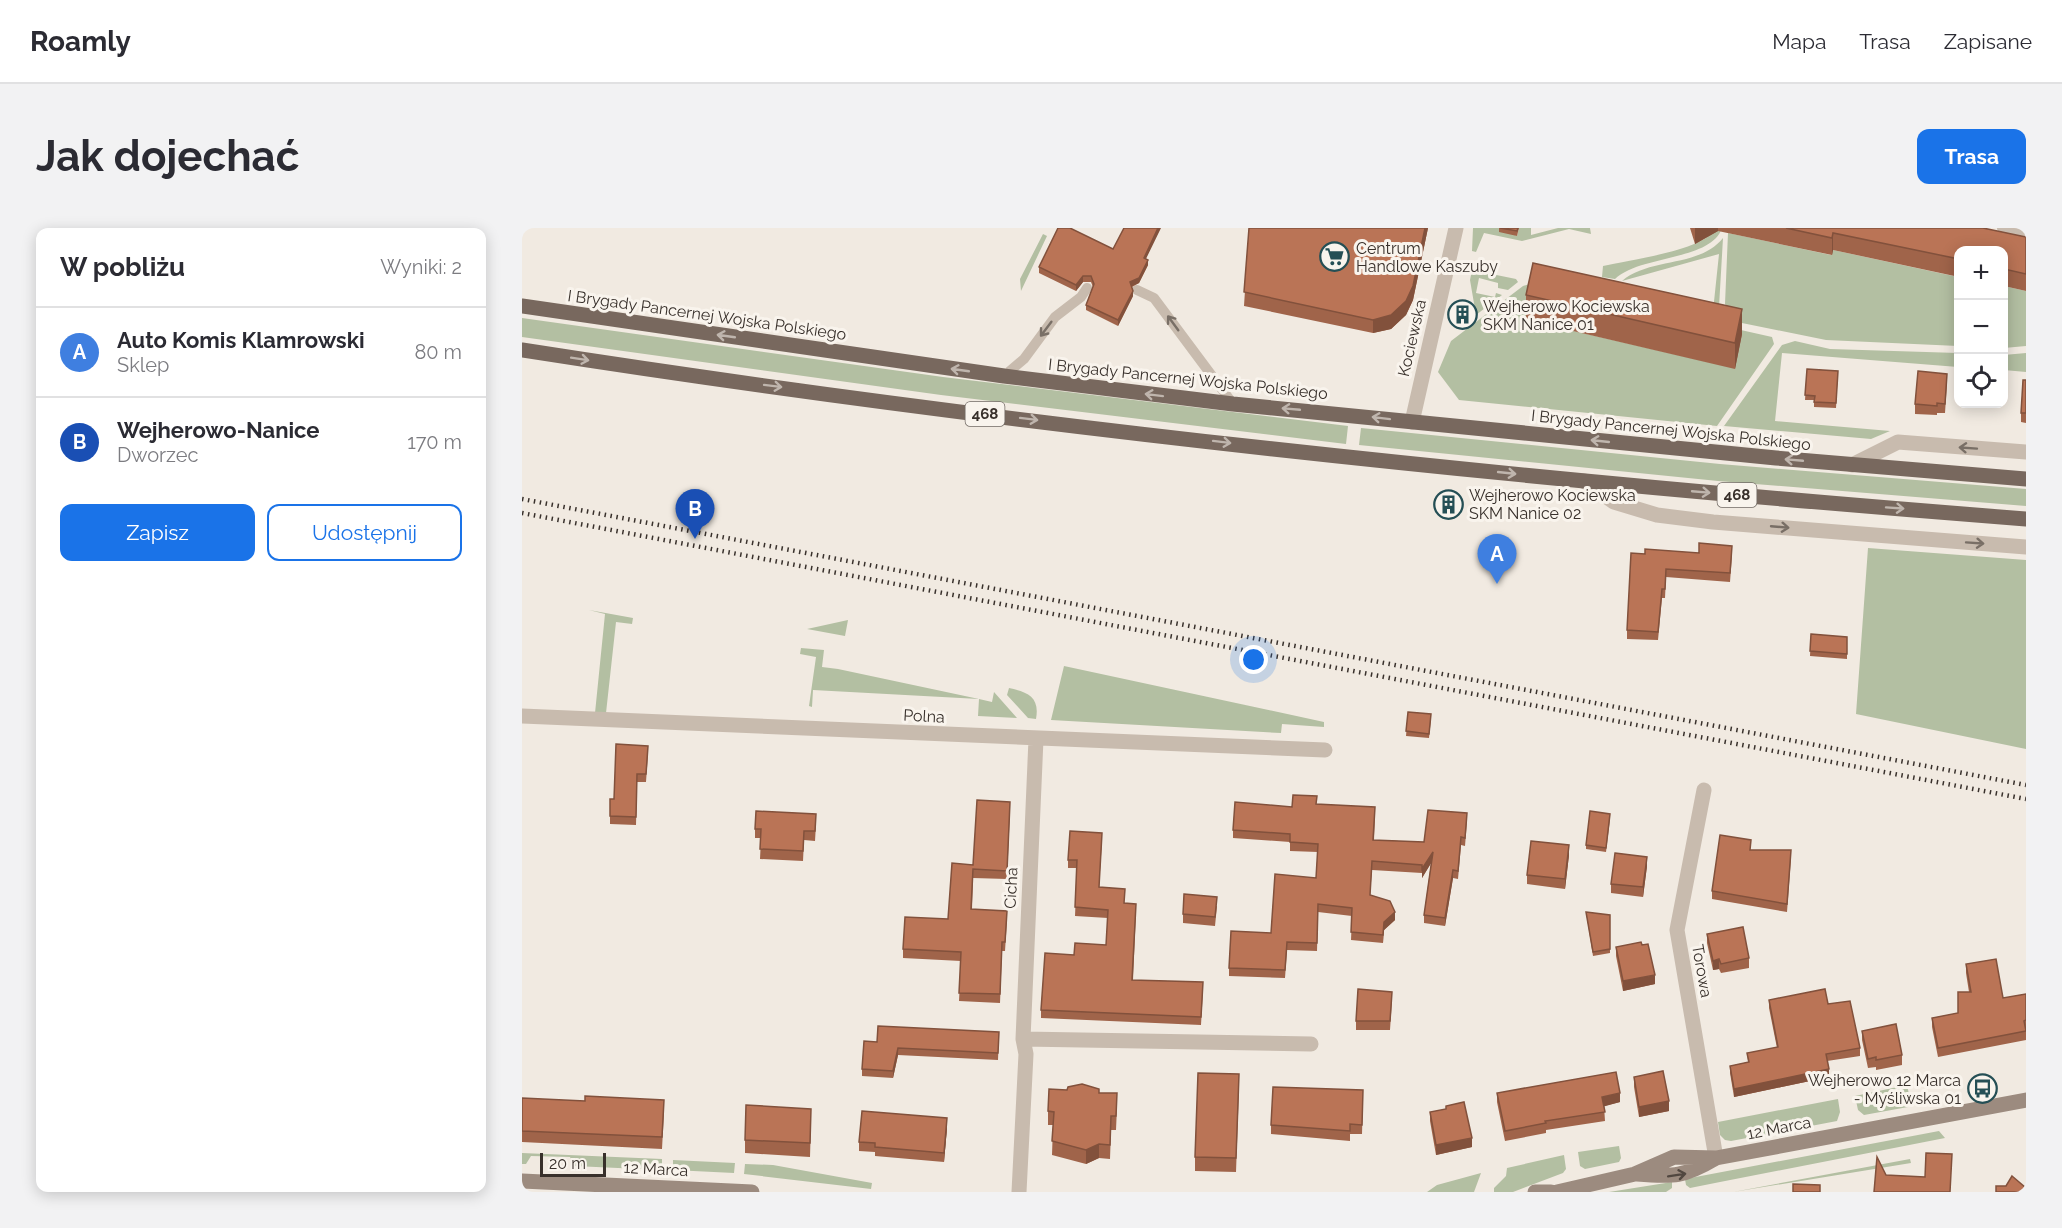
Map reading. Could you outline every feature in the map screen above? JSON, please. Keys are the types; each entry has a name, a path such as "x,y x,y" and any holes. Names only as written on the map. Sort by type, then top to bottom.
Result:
{"main road":[{"name":"I Brygady Pancernej Wojska Polskiego","path":"522,306 1004,376 1233,404 1852,465 2026,478"},
{"name":"468","path":"522,350 651,370 991,414 1584,481 2026,519"}],"street":[{"name":"Kociewska","path":"1412,422 1456,228"},
{"path":"1852,465 1898,442 2026,452"},
{"path":"1584,481 1614,502 1657,515 1724,523 2026,547"},
{"name":"Polna","path":"522,716 1324,750"},
{"name":"Cicha","path":"1019,1192 1026,1054 1023,1039 1036,739"},
{"name":"Torowa","path":"1704,790 1677,930 1716,1158"},
{"path":"1023,1039 1311,1044"},
{"name":"12 Marca","path":"1557,1192 1635,1174 1664,1159 1683,1155 1716,1158 2026,1100"},
{"name":"12 Marca","path":"522,1180 752,1192"},
{"path":"1535,1192 1551,1192"}],"lane":[{"path":"2002,228 2026,233"},
{"path":"1004,376 1024,358 1055,317 1081,297 1087,288"},
{"path":"1137,290 1154,298 1233,404"}],"green space":[{"path":"1473,228 1500,228 1517,236 1519,228 1531,228 1531,235 1558,228 1590,228 1591,234 1569,229 1522,241 1484,233 1476,252 1472,251"},
{"path":"1716,228 1722,228 1715,239 1704,247 1626,271 1615,279 1602,277 1603,266 1682,249 1709,236"},
{"path":"1728,233 1831,255 1833,250 1954,276 1954,346 1826,340 1737,322 1725,304"},
{"path":"1043,234 1047,236 1021,291 1020,279"},
{"path":"1723,238 1719,307 1713,311 1719,254 1622,281 1646,268 1701,254"},
{"path":"1472,270 1516,279 1518,282 1508,290 1498,288 1498,283 1479,278 1476,293 1495,297 1496,293 1502,295 1476,315 1470,280"},
{"path":"1533,283 1526,320 1734,368 1723,326 1772,337 1774,344 1717,426 1459,400 1438,372 1451,341 1523,286"},
{"path":"2008,287 2026,291 2026,346 2008,348"},
{"path":"522,318 943,377 1348,426 1346,444 941,395 522,337"},
{"path":"1795,341 1830,349 1954,353 1954,367 1782,353 1775,421 1890,431 1871,439 1724,426 1782,345"},
{"path":"2026,353 2026,372 2008,370 2008,355"},
{"path":"1361,428 1720,464 2026,489 2026,506 1718,481 1359,445"},
{"path":"1868,548 2026,560 2026,749 1856,714"},
{"path":"589,610 633,618 632,624 616,622 606,713 595,713 605,614"},
{"path":"848,620 845,636 807,629"},
{"path":"801,648 824,650 822,667 979,699 813,690 812,707 809,706 816,657 800,654"},
{"path":"1064,666 1324,722 1324,727 1282,724 1281,733 1051,720"},
{"path":"1009,688 1022,691 1031,697 1036,705 1036,719 1028,718 1007,695"},
{"path":"994,692 1017,718 978,716 979,699 992,702"},
{"path":"1907,1085 1910,1099 1908,1107 1864,1115 1858,1110 1855,1096"},
{"path":"1838,1099 1840,1112 1837,1121 1731,1141 1725,1140 1720,1135 1718,1122"},
{"path":"1939,1131 1945,1138 1690,1188 1686,1185 1685,1179"},
{"path":"1619,1146 1621,1158 1619,1162 1585,1169 1580,1166 1578,1152"},
{"path":"522,1153 662,1159 662,1170 574,1166 570,1157 531,1156 526,1164 522,1164"},
{"path":"1564,1155 1566,1169 1563,1173 1513,1192 1494,1192 1494,1188 1506,1176 1507,1168"},
{"path":"1910,1159 1911,1163 1733,1192"},
{"path":"673,1160 735,1163 734,1173 673,1170"},
{"path":"745,1164 773,1165 872,1183 871,1189 744,1174"},
{"path":"1481,1173 1474,1192 1427,1192 1437,1185"},
{"path":"1672,1182 1672,1188 1666,1192 1609,1192"}],"building":[{"path":"1058,228 1070,228 1113,249 1124,228 1158,228 1144,258 1148,260 1139,278 1130,282 1133,291 1118,320 1086,305 1094,284 1091,276 1083,276 1076,285 1039,267"},
{"name":"Centrum Handlowe Kaszuby","path":"1249,228 1425,228 1413,286 1406,301 1391,315 1373,320 1244,292"},
{"path":"1500,228 1518,228 1517,231"},
{"path":"1786,228 1983,228 2026,237 2026,274 2008,270 2008,246 1954,246 1954,258 1833,233 1832,238"},
{"path":"1533,263 1742,309 1735,343 1526,295"},
{"path":"1807,369 1838,371 1836,403 1814,402 1815,396 1805,395"},
{"path":"1918,371 1947,374 1945,404 1937,403 1937,406 1915,404"},
{"path":"2023,380 2026,380 2026,413 2021,413"},
{"path":"1699,543 1732,546 1730,573 1666,569 1658,632 1627,630 1631,553 1645,554 1645,549 1699,553"},
{"path":"1811,634 1847,637 1847,654 1810,651"},
{"path":"1408,712 1431,714 1429,734 1406,731"},
{"path":"616,744 648,746 646,774 637,774 636,817 610,816 610,799 614,799"},
{"path":"1293,795 1317,796 1316,804 1375,807 1373,840 1424,842 1428,810 1467,813 1465,838 1461,837 1458,871 1453,870 1445,918 1424,915 1433,852 1422,869 1422,865 1372,861 1370,895 1390,901 1395,912 1384,922 1383,935 1351,932 1352,908 1318,904 1317,943 1287,942 1285,970 1229,968 1231,931 1271,933 1275,874 1316,878 1318,844 1290,842 1290,834 1233,830 1235,802 1292,807"},
{"path":"977,800 1010,802 1007,871 973,869 971,909 1007,911 1005,942 1002,942 1000,994 959,993 961,952 903,949 905,917 948,919 952,863 973,865"},
{"path":"756,811 816,814 815,831 804,831 803,851 760,849 761,829 755,829"},
{"path":"1590,811 1610,814 1606,848 1586,845"},
{"path":"1070,831 1102,833 1099,887 1125,889 1124,903 1136,904 1132,980 1203,982 1201,1017 1041,1010 1045,953 1074,955 1075,943 1106,945 1108,910 1075,907 1077,860 1068,860"},
{"path":"1720,835 1751,840 1750,850 1791,850 1787,904 1712,891"},
{"path":"1531,841 1569,845 1565,879 1527,875"},
{"path":"1615,853 1647,857 1643,887 1611,884"},
{"path":"1184,894 1217,897 1215,917 1183,914"},
{"path":"1586,912 1610,915 1610,949 1593,952"},
{"path":"1743,927 1749,958 1721,964 1719,959 1713,961 1707,934"},
{"path":"1641,942 1642,945 1648,944 1655,975 1623,981 1616,947"},
{"path":"1996,959 2003,998 2026,994 2026,1020 2024,1021 2026,1031 1938,1048 1932,1018 1958,1013 1958,992 1971,992 1966,964"},
{"path":"1358,989 1392,992 1390,1021 1356,1021"},
{"path":"1825,989 1828,1004 1850,1001 1860,1048 1826,1054 1829,1069 1734,1089 1730,1066 1749,1062 1747,1053 1778,1047 1769,1000"},
{"path":"1896,1024 1902,1055 1876,1060 1876,1057 1868,1059 1862,1031"},
{"path":"878,1026 999,1032 998,1053 898,1048 893,1071 862,1069 864,1041 877,1042"},
{"path":"1663,1071 1669,1101 1639,1107 1634,1077"},
{"path":"1616,1072 1620,1093 1602,1097 1605,1112 1545,1121 1546,1123 1505,1131 1497,1093"},
{"path":"1198,1073 1239,1074 1236,1158 1195,1157"},
{"path":"1082,1084 1099,1089 1099,1093 1117,1093 1116,1116 1111,1116 1110,1145 1099,1144 1086,1150 1052,1141 1054,1112 1048,1111 1049,1089 1067,1090 1068,1087"},
{"path":"1273,1087 1363,1090 1362,1125 1350,1124 1350,1131 1271,1125"},
{"path":"585,1096 664,1100 662,1137 522,1131 522,1098 585,1101"},
{"path":"1464,1102 1472,1138 1436,1145 1430,1112"},
{"path":"746,1105 811,1109 810,1143 745,1140"},
{"path":"862,1111 947,1118 944,1153 875,1147 875,1143 859,1142"},
{"path":"1926,1153 1952,1154 1950,1192 1874,1192 1877,1157 1886,1175 1925,1177"},
{"path":"2012,1176 2026,1188 2026,1192 1996,1192 1996,1186 2006,1186"},
{"path":"1793,1184 1820,1185 1820,1192 1793,1192"}],"railway":[{"path":"522,499 2026,785"},
{"path":"522,513 2026,799"}],"place":[{"name":"Centrum Handlowe Kaszuby","path":"1335,257"},
{"name":"Wejherowo Kociewska SKM Nanice 01","path":"1462,315"},
{"name":"Wejherowo Kociewska SKM Nanice 02","path":"1448,504"},
{"name":"Wejherowo-Nanice","path":"695,539"},
{"name":"Auto Komis Klamrowski","path":"1497,584"},
{"name":"Wejherowo 12 Marca - Myśliwska 01","path":"1982,1089"}]}
